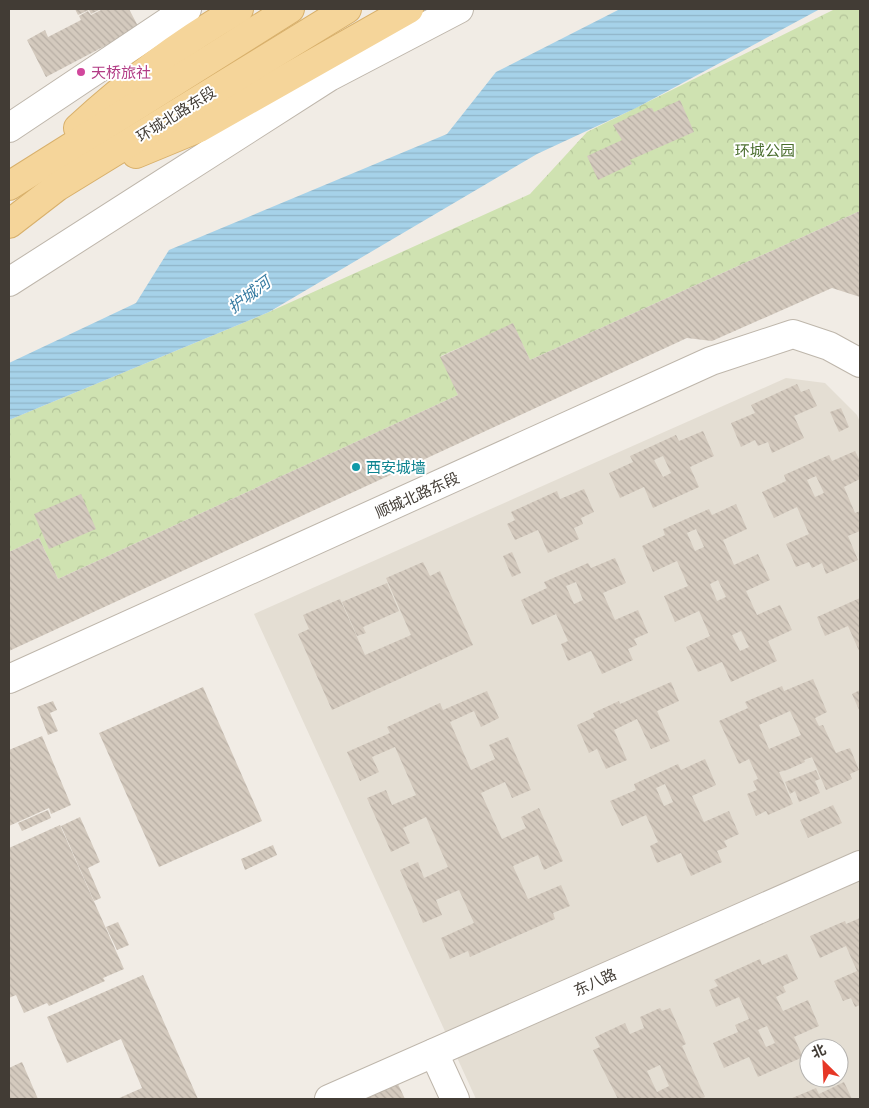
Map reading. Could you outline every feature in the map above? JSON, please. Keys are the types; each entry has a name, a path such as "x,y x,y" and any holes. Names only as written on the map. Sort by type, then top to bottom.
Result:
{"main road":[{"path":"18,181 119,90 211,25 239,9"},
{"name":"环城北路东段","path":"18,181 290,9"},
{"name":"环城北路东段","path":"9,224 56,188 347,9"},
{"path":"56,188 199,128 409,9"}],"street":[{"path":"9,128 187,9"},
{"path":"9,282 328,77 459,9"},
{"name":"顺城北路东段","path":"9,679 711,361 793,334 829,346 860,363"},
{"name":"东八路","path":"329,1099 860,865"},
{"path":"434,1053 455,1099"}],"shaded area":[{"path":"786,378 825,383 857,415 860,422 860,1099 476,1099 254,614"}],"green space":[{"name":"环城公园","path":"835,9 860,9 860,211 530,360 513,324 441,356 458,395 58,579 39,538 9,552 9,420 269,312 530,194 587,132"}],"water":[{"name":"护城河","path":"620,9 820,9 636,108 537,154 269,312 9,420 9,363 136,303 169,250 447,134 496,72"}],"building":[{"path":"75,9 101,9 91,14 89,10 78,15"},
{"path":"103,9 129,9 139,28 46,77 27,40 45,30 48,37 81,20 79,16 88,11 91,15"},
{"path":"680,100 694,132 630,160 632,164 598,180 587,156 622,140 613,125 648,108 652,108 654,112"},
{"name":"西安城墙","path":"860,211 860,297 832,288 712,341 687,338 9,651 9,552 39,538 58,579 458,395 440,357 513,323 530,360"},
{"path":"797,384 801,392 809,389 817,406 794,416 804,438 772,453 768,442 758,446 755,440 741,447 731,423 755,413 751,405"},
{"path":"841,408 849,427 839,432 830,412"},
{"path":"703,431 714,456 690,467 699,487 653,508 644,487 620,498 609,473 633,462 630,456 676,435 679,441","holes":["663,456 671,473 663,477 654,460"]},
{"path":"855,451 860,461 860,479 844,487 855,513 860,511 860,531 848,536 858,560 826,574 822,563 812,568 809,562 796,567 786,544 809,534 797,507 774,518 762,492 786,481 784,475 829,455 832,461","holes":["816,476 824,493 815,497 807,480"]},
{"path":"584,489 594,512 581,518 583,524 574,528 579,539 548,553 538,530 515,540 507,524 515,520 511,512 557,491 560,499"},
{"path":"81,494 96,529 49,549 34,514"},
{"path":"736,504 747,529 723,540 734,565 758,554 770,580 746,591 757,615 780,605 792,630 768,641 777,661 731,682 722,662 698,672 686,647 710,636 699,611 675,622 664,596 688,586 677,561 653,572 642,546 665,535 663,529 709,509 712,515","holes":["696,529 704,547 695,551 687,533","718,580 726,597 717,601 710,584","741,631 749,647 740,651 732,635"]},
{"path":"512,552 521,573 512,577 503,556"},
{"path":"615,558 626,583 603,593 615,620 638,610 648,633 634,639 637,645 628,649 633,660 602,674 591,651 568,661 561,644 568,641 556,614 532,625 521,600 547,588 544,582 588,563 591,568","holes":["576,582 583,600 574,604 566,586"]},
{"path":"423,562 430,576 440,571 473,645 332,710 298,634 309,629 303,615 340,599 365,655 411,635 386,578"},
{"path":"387,583 399,611 363,627 366,633 357,636 342,602"},
{"path":"860,598 860,653 848,626 825,636 817,617"},
{"path":"813,679 827,712 815,718 819,726 823,725 836,753 850,748 859,770 850,774 852,779 826,790 812,757 804,760 805,762 779,772 793,804 768,815 766,811 756,816 747,794 757,790 753,781 758,779 749,759 739,764 719,721 748,708 745,702 782,686 784,691","holes":["790,711 801,735 769,749 759,725"]},
{"path":"671,682 679,701 657,711 670,741 651,749 637,719 614,730 627,760 606,769 597,749 589,753 577,725 595,717 593,713 619,701 620,704"},
{"path":"203,687 262,821 159,867 99,733"},
{"path":"860,690 860,712 852,694"},
{"path":"487,691 499,718 481,727 474,711 450,722 471,770 495,759 489,745 508,737 531,790 512,798 505,782 481,793 502,839 526,828 521,817 539,808 563,861 544,870 538,855 513,866 528,899 561,885 570,906 553,913 555,919 470,957 468,951 450,959 441,938 474,923 459,890 436,900 442,915 423,923 400,870 418,862 424,878 448,867 426,817 403,828 410,843 391,852 367,798 386,790 392,805 416,795 395,747 372,757 379,772 360,781 347,752 390,733 387,727 440,703 443,710"},
{"path":"53,701 57,710 50,713 58,731 48,735 37,707"},
{"path":"42,736 71,805 51,814 49,808 9,826 9,750"},
{"path":"705,759 716,785 692,796 704,822 729,811 739,834 724,841 727,847 717,851 722,862 691,876 681,853 657,863 650,846 658,842 646,815 622,826 610,801 636,790 634,784 678,764 681,770","holes":["665,784 673,802 664,806 656,788"]},
{"path":"816,770 820,779 815,781 820,793 799,802 795,791 790,794 785,782"},
{"path":"833,805 842,823 808,838 800,820"},
{"path":"48,810 51,818 22,831 18,823"},
{"path":"80,817 100,862 88,868 101,898 94,901 61,826"},
{"path":"60,825 124,969 103,978 105,981 49,1006 47,1003 24,1013 16,995 9,998 9,848"},
{"path":"273,845 277,855 245,870 241,859"},
{"path":"860,918 860,1005 855,1007 851,998 843,1001 834,981 857,971 846,946 820,958 810,936 845,921 846,924"},
{"path":"118,922 129,945 117,950 106,927"},
{"path":"787,954 798,979 783,986 786,992 776,997 783,1011 808,1000 819,1026 794,1037 799,1048 799,1059 758,1077 749,1057 724,1068 713,1043 738,1032 735,1025 749,1019 739,997 716,1007 709,990 718,986 714,980 760,959 762,965","holes":["767,1026 775,1043 766,1047 758,1030"]},
{"path":"143,975 198,1099 117,1099 142,1088 121,1039 67,1063 47,1017"},
{"path":"660,1008 662,1011 670,1008 686,1044 682,1046 705,1097 700,1099 618,1099 593,1050 600,1047 595,1037 625,1023 630,1034 644,1028 640,1017","holes":["660,1065 669,1086 657,1092 647,1071"]},
{"path":"22,1062 38,1099 9,1099 9,1068"},
{"path":"398,1084 405,1099 364,1099"},
{"path":"816,1088 819,1094 832,1088 847,1088 852,1099 790,1099"}],"place":[{"name":"天桥旅社","path":"81,72"},
{"name":"西安城墙","path":"356,467"}]}
